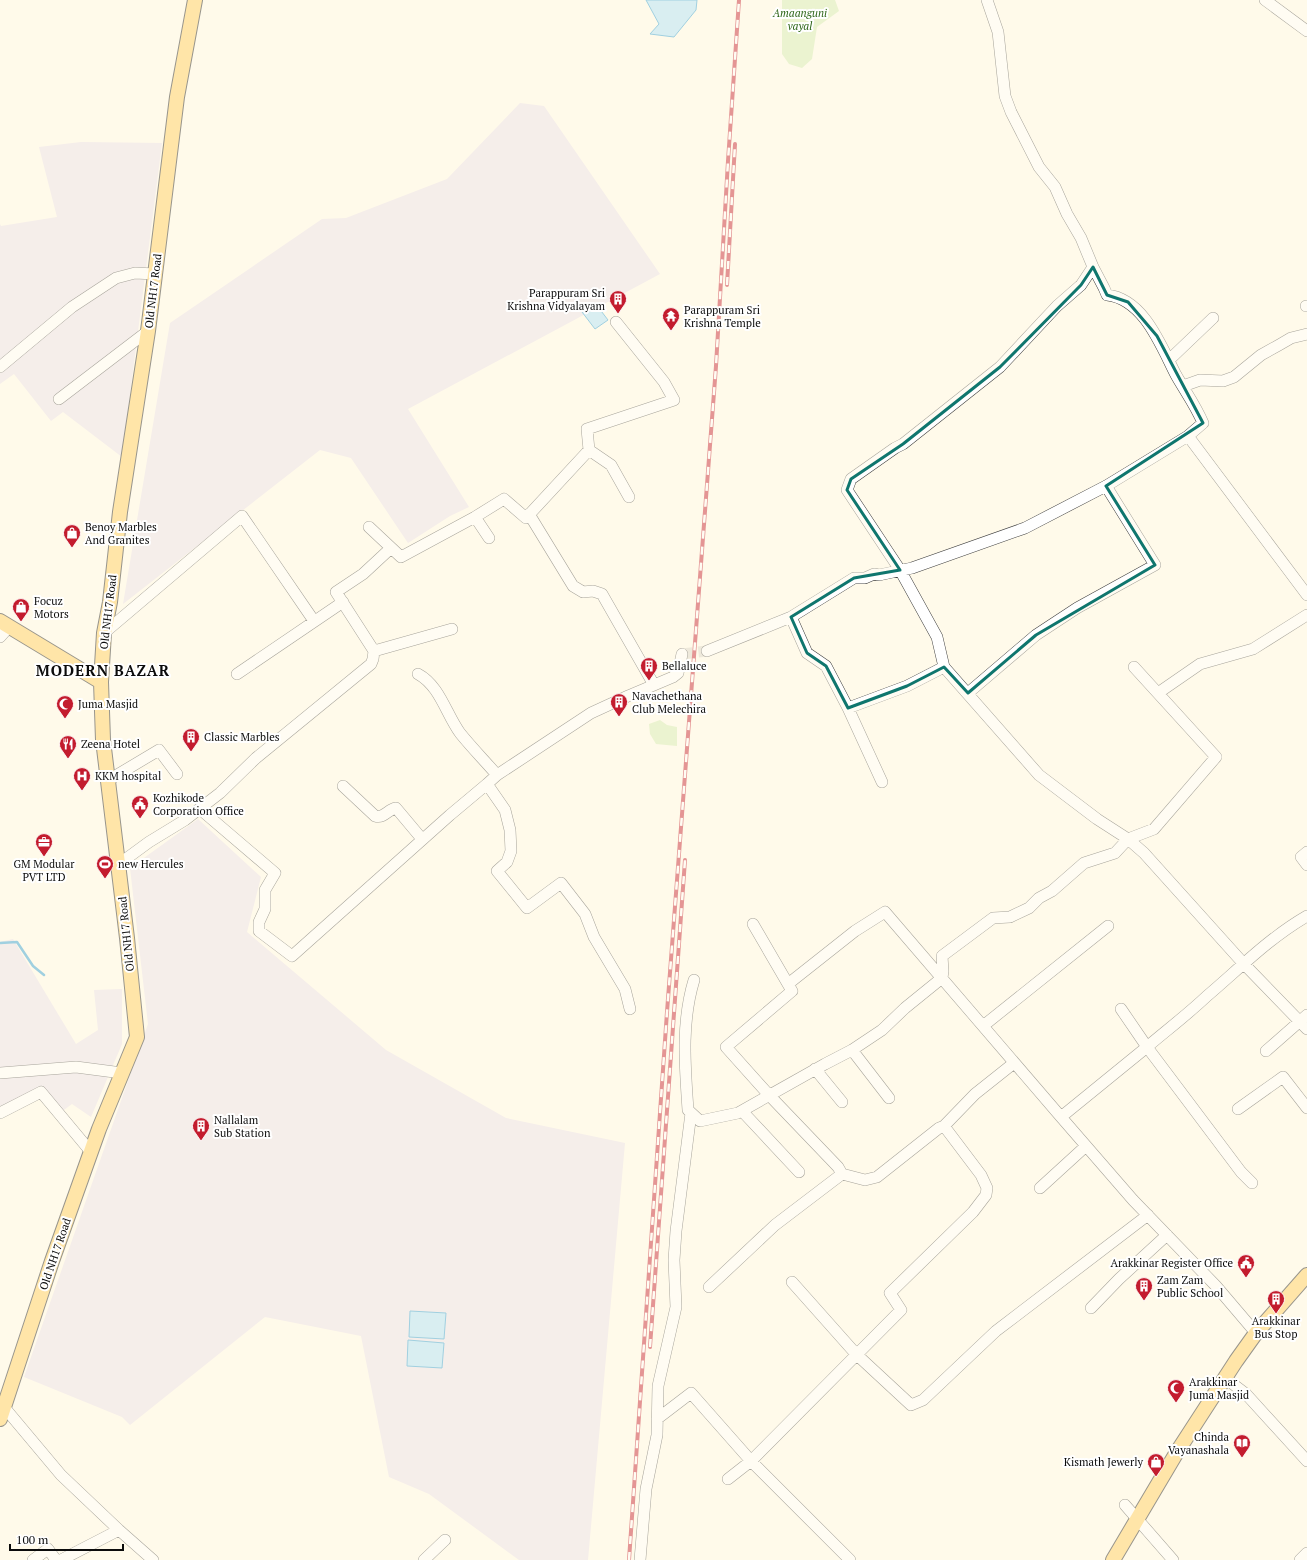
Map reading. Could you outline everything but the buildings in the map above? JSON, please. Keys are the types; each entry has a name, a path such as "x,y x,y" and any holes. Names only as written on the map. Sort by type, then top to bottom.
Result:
{"main road":[{"name":"Old NH17 Road","path":"2,1413 52,1261 99,1129 137,1038 119,864 107,781 103,740 101,682 104,633 110,602 120,512 148,331 177,97 195,0"},
{"path":"3,628 101,682"},
{"path":"1113,1560 1176,1452 1225,1378 1256,1333 1307,1275"}],"street":[{"path":"707,651 791,617 854,578 865,578 874,574 880,575 912,568 1025,528 1106,486 1188,436 1203,423 1157,336 1140,312 1128,302 1115,296 1107,295 1092,266 1081,238 1054,187 1040,167 1010,112 1000,82 998,32 987,0"},
{"path":"1265,0 1307,31"},
{"path":"1092,266 1081,285 1057,306 1000,367 904,444 895,448 851,479 847,490 900,570 937,637 944,667 1039,775 1097,819 1128,839 1144,853 1243,963 1304,1022 1266,1051"},
{"path":"0,367 72,307 116,278 135,273 155,274"},
{"path":"1169,360 1213,318"},
{"path":"369,527 401,557 475,517 504,499 526,518 589,450 587,429 674,400 664,382 616,322"},
{"path":"59,400 148,331"},
{"path":"1183,386 1200,380 1223,381 1234,377 1261,355 1291,338 1307,334"},
{"path":"1188,436 1307,595"},
{"path":"589,450 611,465 629,497"},
{"path":"968,693 1036,634 1077,608 1155,565 1106,486"},
{"path":"529,514 573,586 583,592 593,590 602,594 654,686"},
{"path":"104,633 242,516 314,621"},
{"path":"475,517 488,538"},
{"path":"119,864 149,842 185,820 220,793 256,758 371,664 374,660 374,651 336,592 363,574 391,548"},
{"path":"237,674 343,602"},
{"path":"1158,693 1200,664 1253,649 1307,615"},
{"path":"791,617 807,653 826,666 848,708 882,782"},
{"path":"374,651 452,629"},
{"path":"200,808 275,873 265,890 265,909 259,922 259,931 292,956 422,839 497,775 583,718 605,706 673,677 678,673 682,654"},
{"path":"848,708 907,686 944,667"},
{"path":"690,1113 700,1121 742,1111 815,1069 852,1050 882,1030 904,1008 942,978 942,956 953,947 993,918 1010,917 1030,908 1039,898 1052,891 1084,863 1115,853 1128,839 1154,829 1216,757 1134,667"},
{"path":"418,674 427,679 436,690 460,733 497,775"},
{"path":"107,781 159,750 177,774"},
{"path":"487,784 506,810 510,830 511,851 507,862 497,871 527,908 561,883 585,914 594,937 625,989 630,1010"},
{"path":"343,786 375,816 378,817 396,808 422,839"},
{"path":"1307,852 1301,857 1307,865"},
{"path":"788,984 855,931 885,912 1086,1146 1148,1215 1216,1286 1256,1333"},
{"path":"1061,1117 1208,996 1243,963 1290,926 1307,916"},
{"path":"752,924 792,991 726,1047 769,1095 838,1167 842,1174 865,1180 877,1177 939,1128 944,1126 975,1094 1014,1063"},
{"path":"983,1026 1108,926"},
{"path":"643,1558 646,1489 656,1436 658,1386 676,1307 674,1260 676,1231 690,1113 688,1110 685,1028 687,1008 694,980"},
{"path":"1121,1009 1146,1047 1241,1172 1252,1183"},
{"path":"852,1050 889,1098"},
{"path":"0,1073 76,1067 122,1073"},
{"path":"815,1069 842,1102"},
{"path":"1238,1109 1283,1077 1307,1108"},
{"path":"0,1113 40,1092 91,1152"},
{"path":"742,1111 799,1172"},
{"path":"728,1478 751,1461 856,1354 902,1310 890,1293 973,1212 986,1195 987,1188 981,1175 944,1126"},
{"path":"1040,1188 1086,1146"},
{"path":"709,1287 775,1224 842,1174"},
{"path":"792,1282 856,1354 911,1404 922,1400 996,1331 1148,1215"},
{"path":"1091,1308 1119,1279 1167,1235"},
{"path":"1225,1378 1246,1394 1307,1461"},
{"path":"657,1418 691,1393 751,1461 850,1560"},
{"path":"2,1413 61,1475 153,1560"},
{"path":"1125,1505 1174,1560"},
{"path":"61,1560 119,1530"},
{"path":"424,1560 445,1540"},
{"path":"33,1560 48,1549 56,1560"}],"highlighted area":[{"path":"1093,267 1107,295 1128,302 1157,336 1203,423 1106,486 1155,565 1036,635 968,693 944,667 907,686 848,708 826,666 807,653 791,617 854,578 900,570 847,490 851,479 903,444 1000,367 1081,285"}],"shaded area":[{"path":"520,103 544,106 660,274 408,409 469,507 450,516 408,543 351,458 320,450 123,604 170,323 322,219 346,218 447,179"},
{"path":"81,142 162,143 122,457 63,412 51,421 14,374 0,384 0,224 1,226 57,217 39,147"},
{"path":"198,819 261,877 247,932 386,1050 506,1118 625,1143 588,1560 519,1560 429,1494 389,1477 361,1336 265,1317 130,1425 122,1417 24,1377 148,1024 130,868"},
{"path":"13,939 76,1044 98,1030 94,990 122,989 122,1044 91,1117 72,1104 57,1115 43,1095 0,1116 0,942"}],"green space":[{"name":"Amaanguni vayal","path":"782,0 835,0 839,11 817,27 812,59 802,68 789,64 782,54"},
{"path":"660,720 667,725 677,727 677,746 656,744 650,734 649,724"}],"water":[{"path":"646,0 697,0 696,10 674,37 650,34 659,24"},
{"path":"595,303 608,320 595,329 582,312"},
{"path":"410,1311 446,1313 444,1339 409,1337"},
{"path":"408,1340 444,1343 442,1368 407,1366"}],"waterway":[{"path":"0,943 17,942 33,966 44,975"}],"tunnel":[{"path":"682,654 707,651"}],"railway":[{"path":"629,1560 667,1012 716,366 739,0"},
{"path":"727,285 735,144"},
{"path":"650,1347 685,860"}],"place":[{"name":"Parappuram Sri Krishna Vidyalayam","path":"618,314"},
{"name":"Parappuram Sri Krishna Temple","path":"671,331"},
{"name":"Benoy Marbles And Granites","path":"72,548"},
{"name":"Focuz Motors","path":"21,622"},
{"name":"Bellaluce","path":"649,681"},
{"name":"Navachethana Club Melechira","path":"619,717"},
{"name":"Juma Masjid","path":"65,719"},
{"name":"Classic Marbles","path":"191,752"},
{"name":"Zeena Hotel","path":"68,759"},
{"name":"KKM hospital","path":"82,791"},
{"name":"Kozhikode Corporation Office","path":"140,819"},
{"name":"GM Modular PVT LTD","path":"44,857"},
{"name":"new Hercules","path":"105,879"},
{"name":"Nallalam Sub Station","path":"201,1141"},
{"name":"Arakkinar Register Office","path":"1246,1278"},
{"name":"Zam Zam Public School","path":"1144,1301"},
{"name":"Arakkinar Bus Stop","path":"1276,1314"},
{"name":"Arakkinar Juma Masjid","path":"1176,1403"},
{"name":"Chinda Vayanashala","path":"1242,1458"},
{"name":"Kismath Jewerly","path":"1156,1477"}],"district":[{"name":"MODERN BAZAR","path":"103,670"}]}
